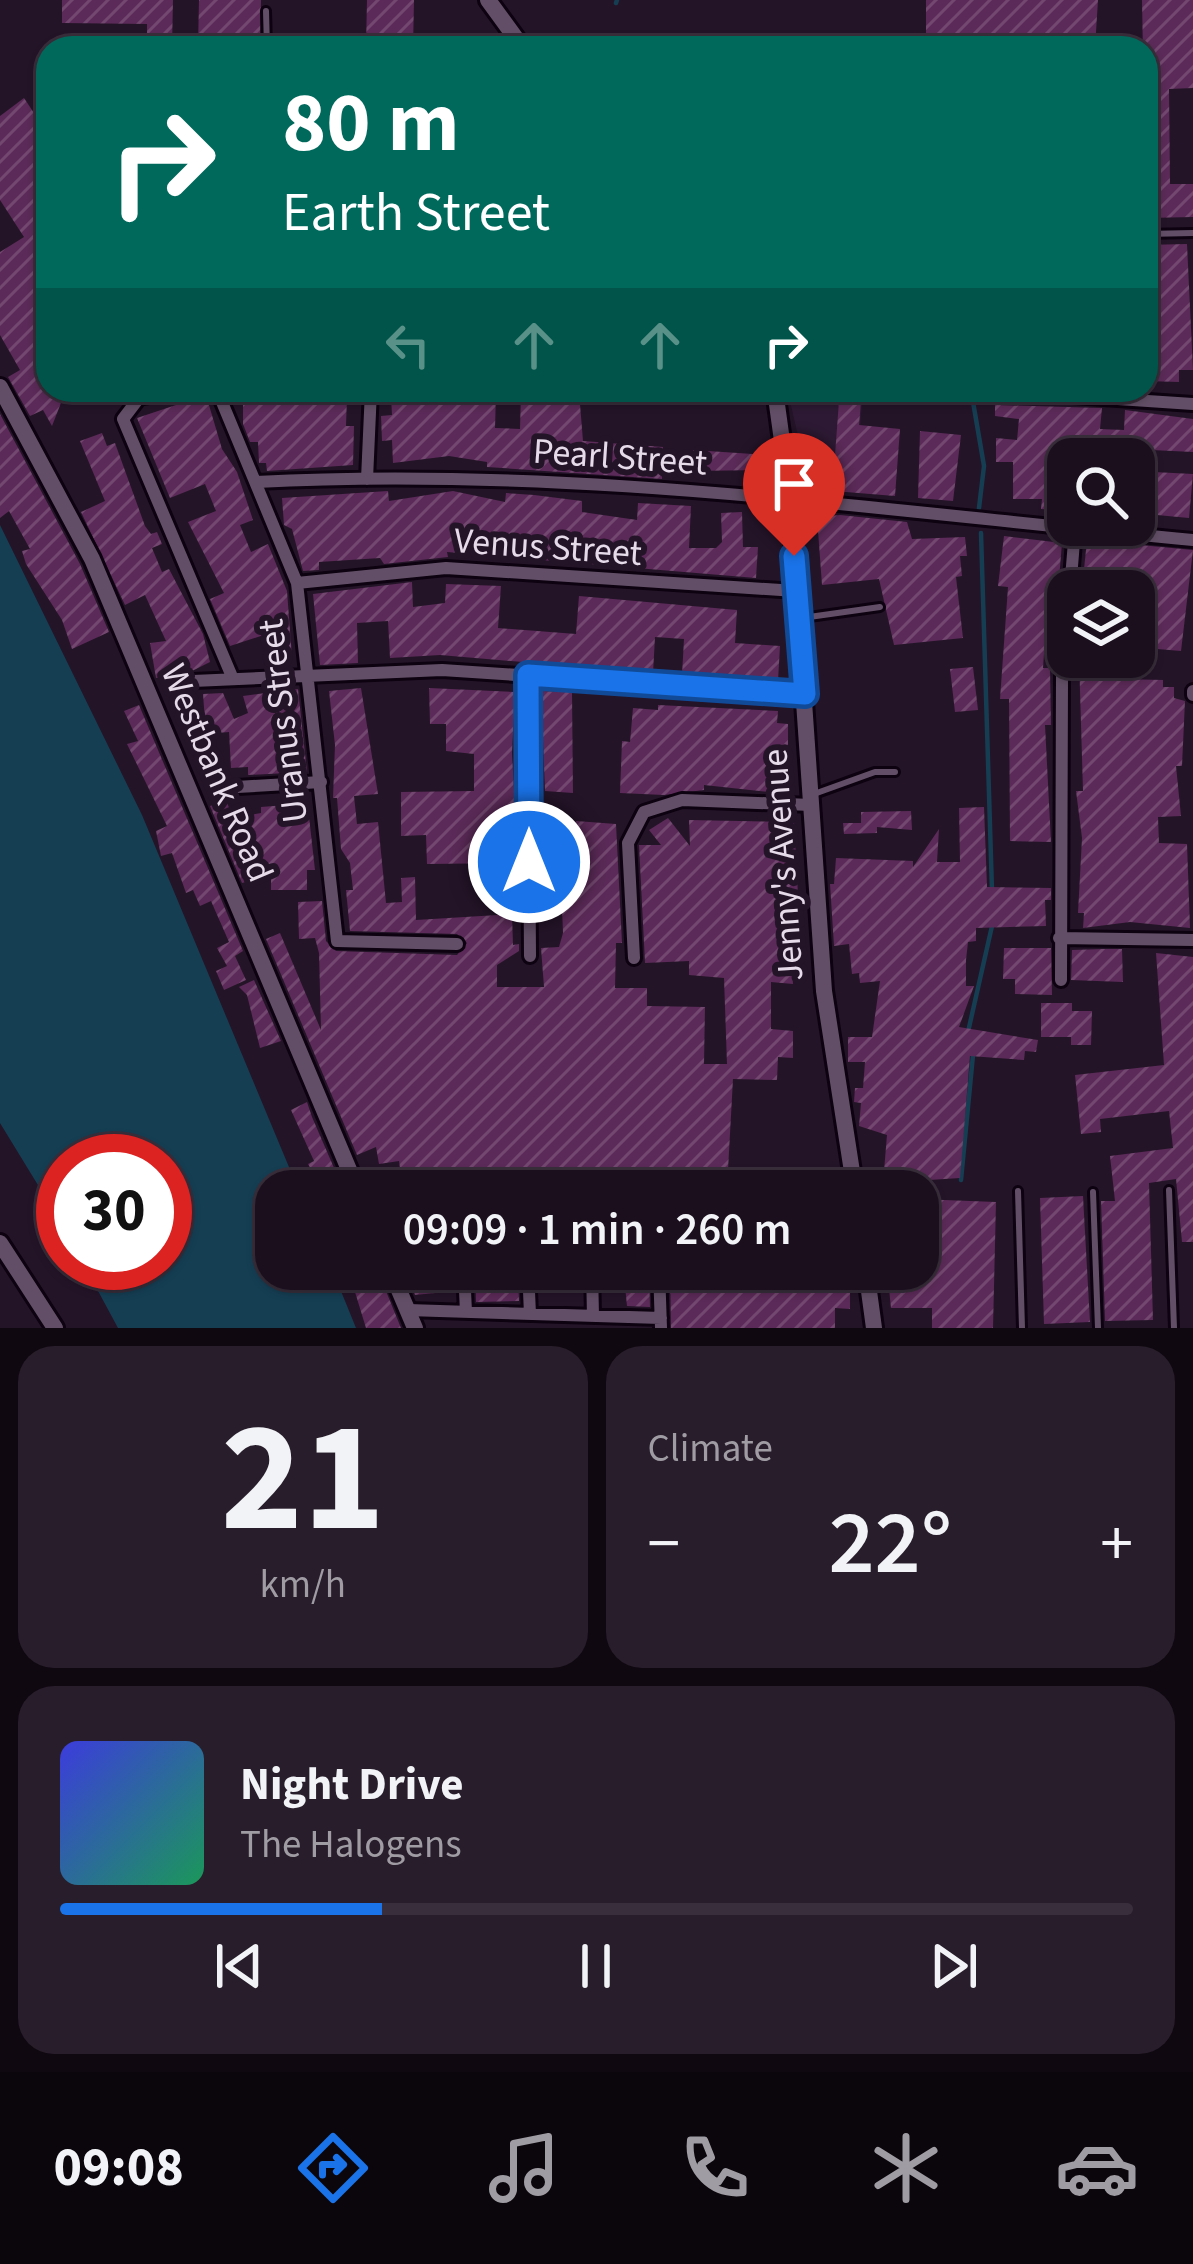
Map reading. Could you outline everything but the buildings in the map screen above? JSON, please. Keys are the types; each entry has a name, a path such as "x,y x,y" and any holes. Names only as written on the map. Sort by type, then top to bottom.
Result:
{"street":[{"path":"488,0 514,36"},
{"name":"Westbank Road","path":"0,387 92,560 349,1170"},
{"path":"136,402 123,419 232,679"},
{"name":"Uranus Street","path":"223,402 297,583 337,941 457,944"},
{"path":"367,479 370,402"},
{"name":"Jenny's Avenue","path":"777,402 790,500 810,800 852,1170"},
{"path":"1158,402 1193,404"},
{"name":"Pearl Street","path":"256,482 476,477 790,500 1047,526"},
{"name":"Pearl Street","path":"1155,536 1193,540"},
{"name":"Venus Street","path":"297,583 446,568 796,591"},
{"path":"193,681 442,670 805,694"},
{"path":"528,675 530,956"},
{"path":"1061,980 1062,678"},
{"path":"237,787 320,782"},
{"path":"634,958 628,843 644,812 682,800 810,800"},
{"path":"1059,938 1193,940"},
{"path":"0,1244 56,1328"},
{"path":"399,1290 415,1328"},
{"path":"465,1290 466,1312"},
{"path":"529,1290 530,1314"},
{"path":"592,1290 593,1316"},
{"path":"408,1310 661,1323 659,1290"},
{"path":"869,1290 874,1328"}],"lane":[{"path":"266,11 266,36"},
{"path":"1158,234 1193,233"},
{"path":"798,618 880,607"},
{"path":"810,800 875,772 895,772"},
{"path":"1169,1190 1174,1328"},
{"path":"1018,1191 1022,1328"},
{"path":"1093,1192 1098,1328"}],"shaded area":[{"path":"790,402 862,402 858,455 801,449"}],"water":[{"path":"0,525 142,815 290,1170 255,1170 255,1290 341,1290 356,1328 118,1328 98,1290 192,1290 192,1134 36,1134 36,1182 0,1123"}],"waterway":[{"path":"973,402 984,466 979,508"},
{"path":"981,533 992,891"},
{"path":"968,1032 992,926"},
{"path":"961,1180 973,1055"}],"route":[{"path":"529,862 528,675 805,694 794,556"}]}
